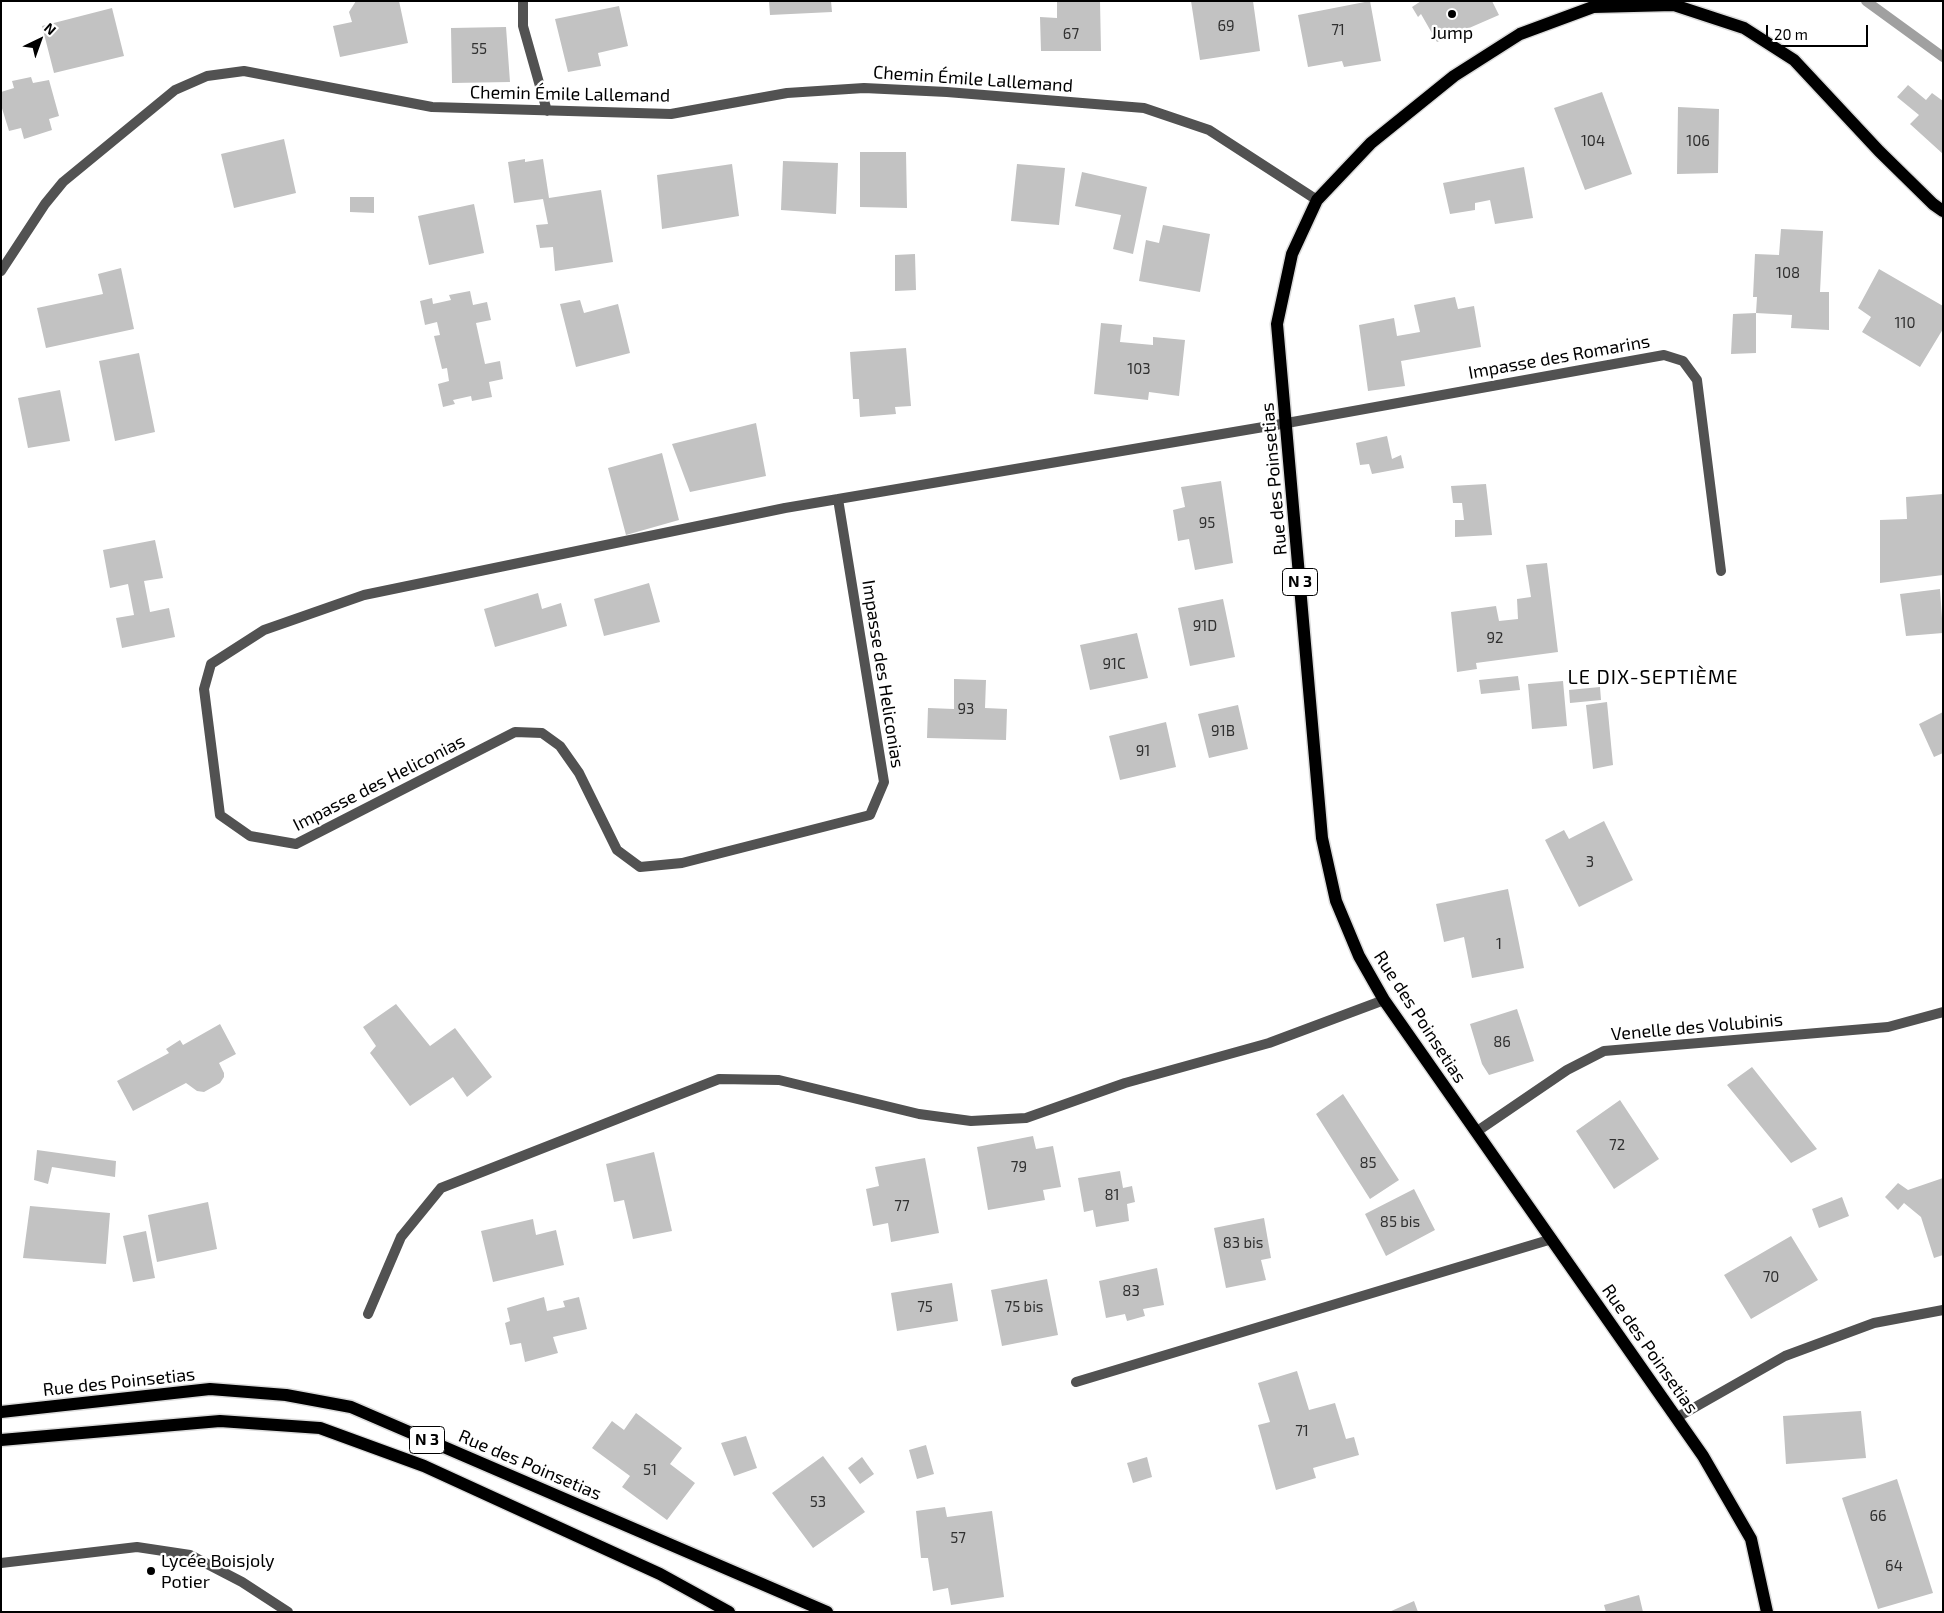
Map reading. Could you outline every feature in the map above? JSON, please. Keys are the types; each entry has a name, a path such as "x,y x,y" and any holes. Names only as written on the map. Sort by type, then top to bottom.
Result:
{"main road":[{"name":"Rue des Poinsetias","path":"1767,1612 1752,1539 1703,1456 1384,1000 1359,956 1336,901 1322,838 1277,324 1292,254 1317,200 1371,143 1454,76 1520,34 1592,4 1674,5 1744,28 1794,60 1879,151 1933,204 1943,211"},
{"name":"Rue des Poinsetias","path":"1,1412 210,1389 286,1395 351,1407 827,1612"},
{"name":"N 3","path":"1,1440 220,1421 320,1428 424,1466 660,1574 729,1612"}],"street":[{"path":"523,1 523,26 547,111"},
{"name":"Chemin Émile Lallemand","path":"1,271 45,204 63,182 174,90 208,76 244,71 432,106 547,111 671,114 787,93 864,88 947,92 1144,108 1209,130 1317,200"},
{"name":"Impasse des Romarins","path":"1287,423 1664,355 1683,361 1697,380 1721,571"},
{"name":"Impasse des Heliconias","path":"838,499 884,782 870,815 682,863 640,867 617,850 579,773 560,746 542,733 515,732 296,844 250,836 220,815 204,689 211,664 264,630 364,595 785,508 838,499 1287,423"},
{"path":"368,1314 401,1237 441,1188 719,1079 779,1080 919,1114 971,1120 1026,1118 1125,1083 1269,1043 1384,1000"},
{"name":"Venelle des Volubinis","path":"1476,1132 1567,1070 1604,1051 1888,1027 1943,1012"},
{"path":"1076,1382 1552,1239"},
{"path":"1676,1418 1785,1356 1874,1323 1943,1310"},
{"path":"1,1563 137,1547 190,1555 242,1582 288,1612"}],"building":[{"path":"356,1 399,1 408,43 340,57 333,26 352,22 349,12"},
{"path":"769,1 831,1 832,12 770,15"},
{"path":"1057,1 1100,1 1101,51 1041,51 1040,17 1057,18"},
{"path":"1191,1 1253,1 1260,51 1200,60"},
{"path":"1370,1 1381,61 1344,67 1342,61 1308,67 1298,15"},
{"path":"1421,1 1492,1 1499,15 1437,42 1421,14 1418,17 1412,7"},
{"path":"619,6 628,46 598,53 601,66 568,72 555,19"},
{"path":"112,8 124,56 54,73 42,26"},
{"path":"506,27 510,82 452,83 451,28"},
{"path":"31,77 33,83 49,80 59,116 49,119 52,130 24,139 21,128 9,131 1,105 1,92 14,88 12,81"},
{"path":"1908,85 1926,100 1932,93 1943,101 1943,154 1910,124 1919,115 1897,97"},
{"path":"1602,92 1632,174 1585,190 1554,108"},
{"path":"1678,107 1719,109 1718,173 1677,174"},
{"path":"284,139 296,193 234,208 221,154"},
{"path":"860,152 906,152 907,208 860,207"},
{"path":"525,159 525,162 543,159 549,198 601,190 613,262 555,271 553,247 540,248 536,225 548,224 543,199 514,203 508,162"},
{"path":"783,161 838,163 836,214 781,210"},
{"path":"732,164 739,216 662,229 657,175"},
{"path":"1017,164 1065,168 1059,225 1011,221"},
{"path":"1524,167 1533,218 1495,224 1490,200 1475,203 1475,210 1450,214 1443,183"},
{"path":"1082,172 1147,187 1133,254 1113,249 1121,215 1075,206"},
{"path":"350,197 374,197 374,213 350,212"},
{"path":"474,204 484,253 429,265 418,216"},
{"path":"1163,225 1210,234 1200,292 1139,281 1146,240 1159,243"},
{"path":"1781,229 1823,231 1820,292 1829,292 1829,330 1791,328 1792,315 1756,313 1757,297 1753,297 1755,254 1779,255"},
{"path":"915,254 916,290 895,291 895,255"},
{"path":"121,268 134,329 46,348 37,308 103,294 98,274"},
{"path":"1879,269 1943,306 1943,329 1920,367 1862,332 1871,317 1858,308"},
{"path":"470,291 473,305 487,302 491,320 476,323 485,364 500,361 503,379 489,382 492,397 472,401 471,396 453,400 455,404 443,407 438,384 449,381 447,368 442,369 434,336 440,335 437,322 425,325 420,301 432,298 433,304 451,300 449,295"},
{"path":"1455,297 1458,309 1474,306 1481,347 1401,361 1405,386 1368,391 1359,325 1394,318 1397,336 1420,332 1414,305"},
{"path":"580,300 584,313 618,304 630,353 576,367 560,304"},
{"path":"1756,313 1756,353 1731,354 1733,314"},
{"path":"1101,323 1122,325 1120,342 1153,345 1153,337 1185,340 1179,396 1149,392 1148,400 1094,394"},
{"path":"906,348 911,406 895,407 896,414 860,417 859,399 853,399 850,352"},
{"path":"139,353 155,432 115,441 99,361"},
{"path":"60,390 70,441 28,448 18,398"},
{"path":"756,423 766,476 690,492 672,444"},
{"path":"1387,436 1392,459 1401,455 1404,468 1372,474 1369,464 1360,465 1356,443"},
{"path":"662,453 679,520 626,535 608,468"},
{"path":"1221,481 1233,563 1195,570 1189,539 1178,541 1173,510 1185,507 1181,487"},
{"path":"1486,484 1492,535 1455,537 1455,520 1464,520 1462,503 1453,503 1451,486"},
{"path":"1943,494 1943,575 1880,583 1880,520 1907,519 1906,497"},
{"path":"155,540 163,578 144,581 150,612 169,608 175,637 122,648 116,618 134,615 128,584 110,588 103,550"},
{"path":"1547,563 1558,652 1476,663 1477,669 1457,672 1451,612 1496,606 1499,621 1518,619 1517,599 1531,597 1526,565"},
{"path":"649,583 660,622 604,636 594,599"},
{"path":"1940,589 1943,633 1906,636 1900,594"},
{"path":"538,593 542,609 561,603 567,626 495,647 484,609"},
{"path":"1223,599 1235,657 1190,666 1178,608"},
{"path":"1137,633 1148,678 1090,690 1080,645"},
{"path":"1518,676 1520,690 1481,694 1479,680"},
{"path":"954,679 986,680 985,708 1007,709 1006,740 927,738 928,708 954,709"},
{"path":"1563,681 1567,726 1532,729 1528,684"},
{"path":"1600,687 1601,700 1570,703 1569,690"},
{"path":"1607,702 1613,765 1593,769 1586,705"},
{"path":"1238,705 1248,749 1209,758 1198,714"},
{"path":"1943,712 1943,753 1934,757 1919,724"},
{"path":"1166,722 1176,767 1120,780 1109,736"},
{"path":"1604,821 1633,880 1579,907 1545,840 1564,830 1569,839"},
{"path":"1508,889 1524,968 1472,978 1464,937 1444,942 1436,904"},
{"path":"396,1004 430,1046 455,1028 492,1077 467,1097 453,1077 410,1106 370,1053 376,1046 363,1027"},
{"path":"1517,1009 1534,1061 1489,1075 1482,1064 1470,1024"},
{"path":"220,1024 236,1054 219,1063 224,1073 220,1083 204,1092 197,1091 186,1083 133,1111 117,1081 169,1053 166,1049 180,1040 183,1045"},
{"path":"1752,1067 1817,1149 1791,1163 1727,1085"},
{"path":"1343,1094 1399,1180 1370,1199 1316,1114"},
{"path":"1620,1100 1659,1159 1614,1189 1576,1131"},
{"path":"1033,1136 1036,1149 1053,1146 1061,1187 1043,1190 1045,1200 988,1210 977,1147"},
{"path":"37,1150 116,1161 115,1177 52,1167 48,1184 34,1180"},
{"path":"654,1152 672,1231 633,1239 624,1200 614,1202 606,1164"},
{"path":"925,1158 939,1233 891,1242 888,1223 873,1226 866,1189 879,1186 875,1167"},
{"path":"1120,1171 1123,1188 1132,1186 1135,1202 1127,1204 1129,1221 1096,1227 1093,1210 1084,1212 1078,1178"},
{"path":"1943,1178 1943,1255 1934,1258 1921,1217 1904,1203 1898,1210 1885,1197 1898,1183 1908,1190"},
{"path":"1414,1189 1435,1230 1386,1256 1365,1214"},
{"path":"1842,1197 1849,1216 1819,1228 1812,1209"},
{"path":"208,1202 217,1249 157,1262 148,1215"},
{"path":"30,1206 110,1213 106,1264 23,1258"},
{"path":"1264,1218 1271,1258 1261,1260 1266,1280 1226,1288 1214,1228"},
{"path":"533,1219 536,1235 556,1230 564,1265 493,1282 481,1231"},
{"path":"146,1231 155,1278 133,1282 123,1236"},
{"path":"1791,1236 1818,1280 1751,1319 1724,1275"},
{"path":"1157,1268 1164,1305 1143,1309 1145,1316 1127,1321 1125,1314 1106,1318 1099,1281"},
{"path":"1047,1279 1058,1335 1002,1346 991,1290"},
{"path":"952,1283 958,1321 897,1331 891,1293"},
{"path":"544,1297 547,1311 565,1307 563,1301 579,1297 587,1329 553,1337 558,1353 525,1362 521,1343 510,1345 505,1323 510,1321 507,1308"},
{"path":"1297,1371 1309,1410 1335,1403 1346,1439 1354,1437 1359,1455 1313,1468 1316,1478 1276,1490 1258,1425 1270,1422 1258,1383"},
{"path":"1861,1411 1866,1458 1786,1464 1783,1416"},
{"path":"636,1413 682,1448 670,1464 695,1483 667,1520 622,1487 630,1476 592,1448 612,1421 624,1430"},
{"path":"746,1436 757,1468 734,1476 721,1443"},
{"path":"926,1445 934,1474 917,1479 909,1450"},
{"path":"823,1456 865,1512 813,1548 772,1493"},
{"path":"862,1457 874,1474 860,1484 848,1468"},
{"path":"1147,1457 1152,1477 1133,1483 1127,1463"},
{"path":"1897,1479 1933,1593 1878,1609 1842,1498"},
{"path":"945,1507 947,1517 992,1511 1004,1597 951,1605 948,1588 933,1591 928,1558 921,1558 916,1511"},
{"path":"1639,1595 1643,1612 1606,1612 1604,1605"},
{"path":"1414,1601 1418,1612 1389,1612"}],"waterway":[{"path":"1866,1 1943,57"}],"place":[{"name":"Jump","path":"1452,14"},
{"name":"Lycée Boisjoly Potier","path":"151,1571"}],"district":[{"name":"LE DIX-SEPTIÈME","path":"1653,677"}]}
